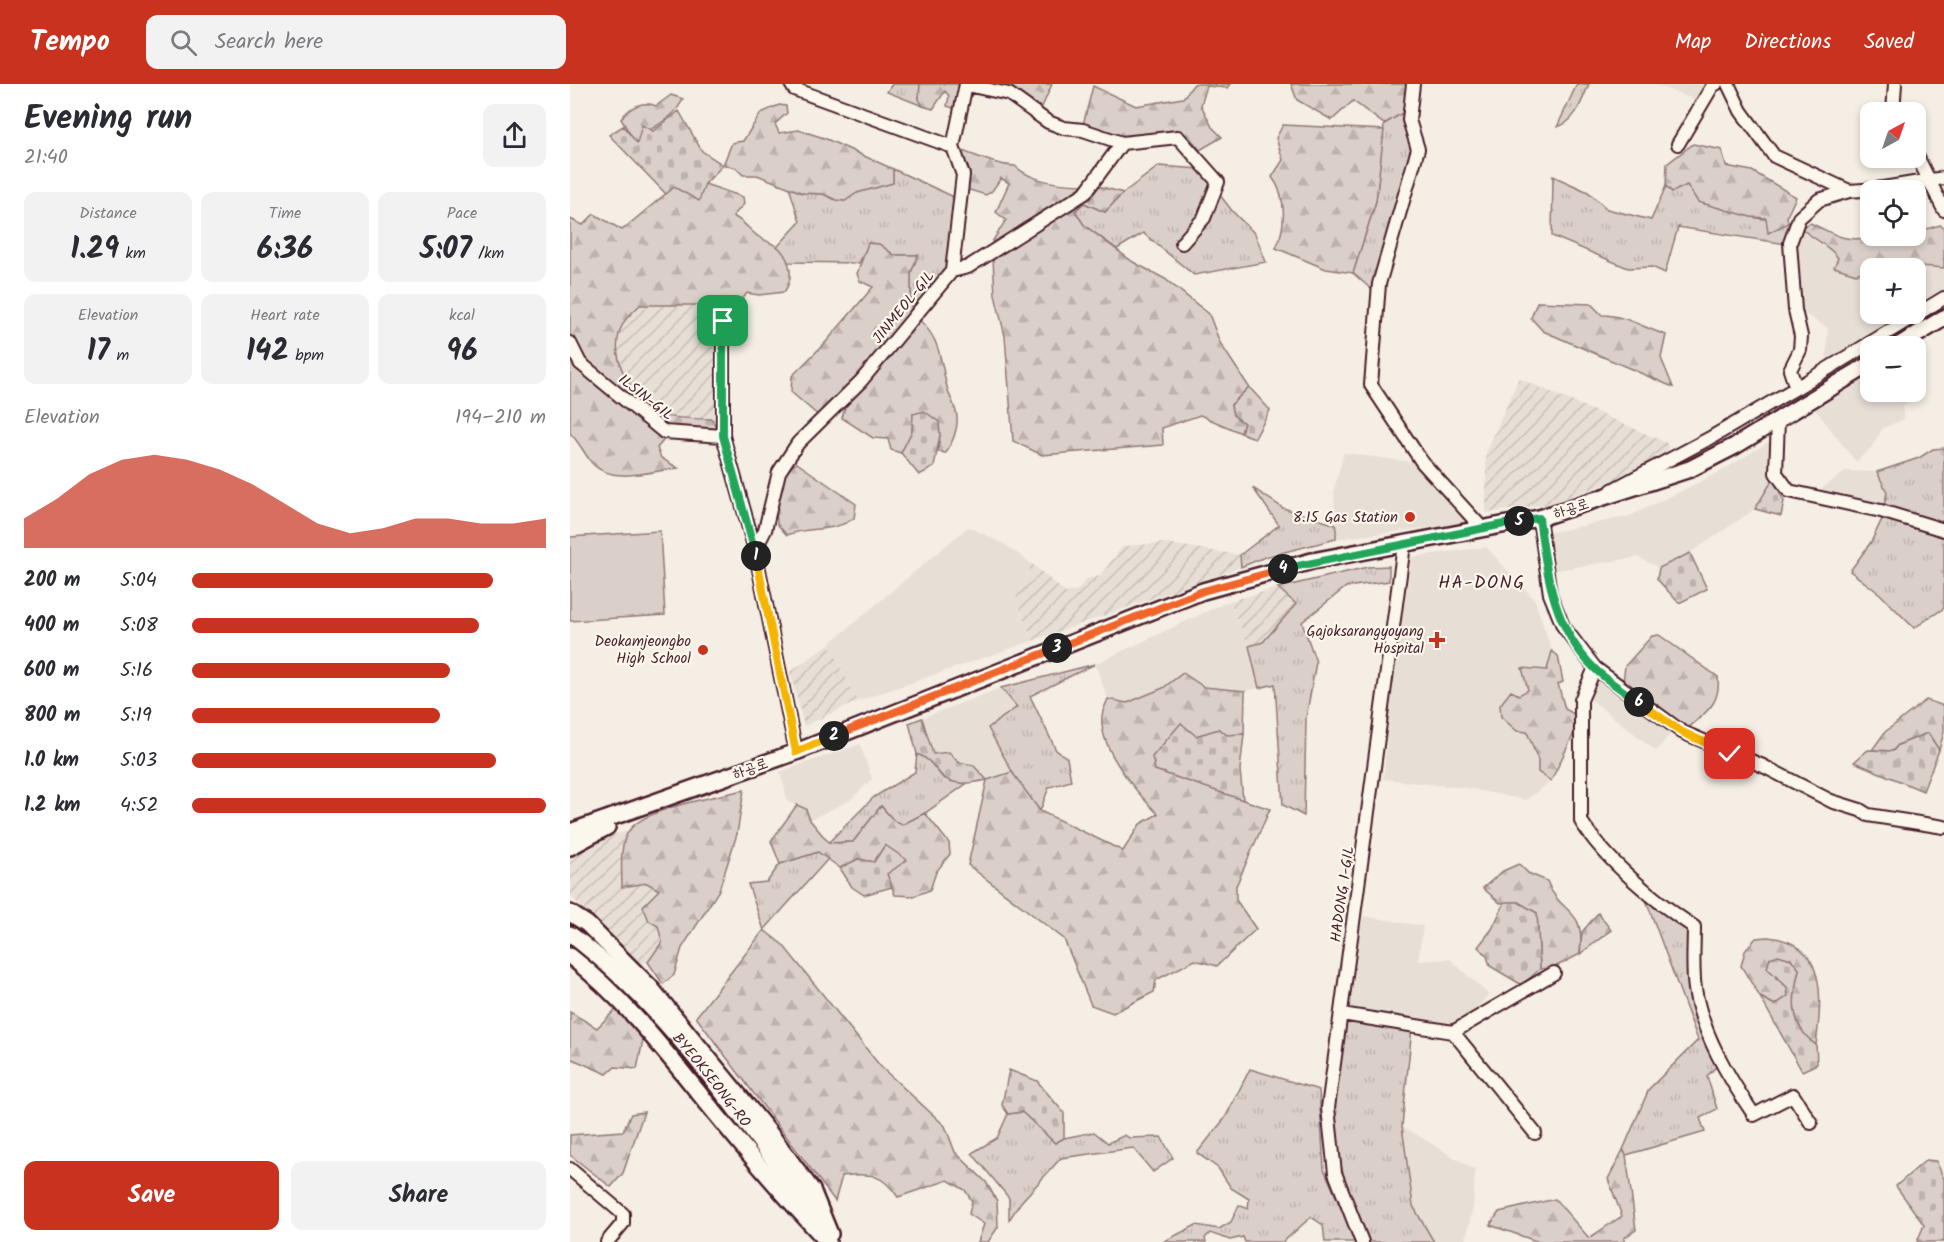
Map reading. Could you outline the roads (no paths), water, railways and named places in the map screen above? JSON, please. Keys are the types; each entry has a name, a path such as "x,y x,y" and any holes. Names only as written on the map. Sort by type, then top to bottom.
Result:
{"main road":[{"path":"1914,336 1944,318"},
{"name":"하공로","path":"570,832 796,752 1203,591 1312,561 1481,527 1539,518 1690,469 1778,420 1860,370"},
{"path":"570,847 636,810"},
{"path":"570,827 596,823"},
{"path":"570,913 587,924 650,987 768,1131 812,1190 831,1240"},
{"name":"BYEOKSEONG-RO","path":"570,934 591,949 648,1005 698,1064 831,1240"},
{"name":"BYEOKSEONG-RO","path":"570,942 614,980 668,1037 831,1240"},
{"path":"570,956 597,976 630,1008 773,1185 831,1240"}],"street":[{"path":"790,84 794,89 953,147 967,84 1009,94 1048,122 1064,128 1083,130 1122,143 1178,137 1218,182 1204,218 1182,243"},
{"path":"1413,84 1408,120 1418,149 1379,284 1371,385 1422,462 1481,527"},
{"path":"1678,144 1713,85 1716,84"},
{"path":"1728,84 1742,111 1774,156 1849,191"},
{"path":"1894,102 1895,84"},
{"path":"952,271 968,267 1085,193 1122,143"},
{"name":"JINMEOL-GIL","path":"755,550 765,530 779,472 798,443 861,381 952,271 963,175 953,147"},
{"path":"1924,168 1944,210"},
{"path":"1796,388 1790,370 1800,350 1801,326 1795,310 1790,243 1798,218 1820,200 1849,191 1877,189 1944,178"},
{"path":"1596,500 1796,388 1944,297"},
{"path":"723,321 723,436 755,550 796,752"},
{"name":"ILSIN-GIL","path":"570,343 580,363 664,432 723,436"},
{"path":"1778,420 1776,473 1789,492 1881,511 1944,530"},
{"path":"1539,518 1550,594 1563,626 1594,668 1682,732 1763,766 1831,801 1860,810 1868,815 1944,827"},
{"name":"HADONG 1-GIL","path":"1362,1242 1335,1173 1328,1108 1404,544"},
{"path":"1594,668 1581,700 1581,821 1590,836 1638,883 1694,927 1695,988 1700,1011 1729,1079 1754,1115 1793,1095 1810,1123"},
{"path":"1341,1014 1453,1032 1554,973"},
{"path":"1453,1032 1535,1133"},
{"path":"570,1169 623,1214 623,1223 607,1242"}],"place":[{"name":"8.15 Gas Station","path":"1410,517"},
{"name":"Gajoksarangyoyang Hospital","path":"1437,640"},
{"name":"Deokamjeongbo High School","path":"703,650"}],"district":[{"name":"HA-DONG","path":"1482,582"}]}
